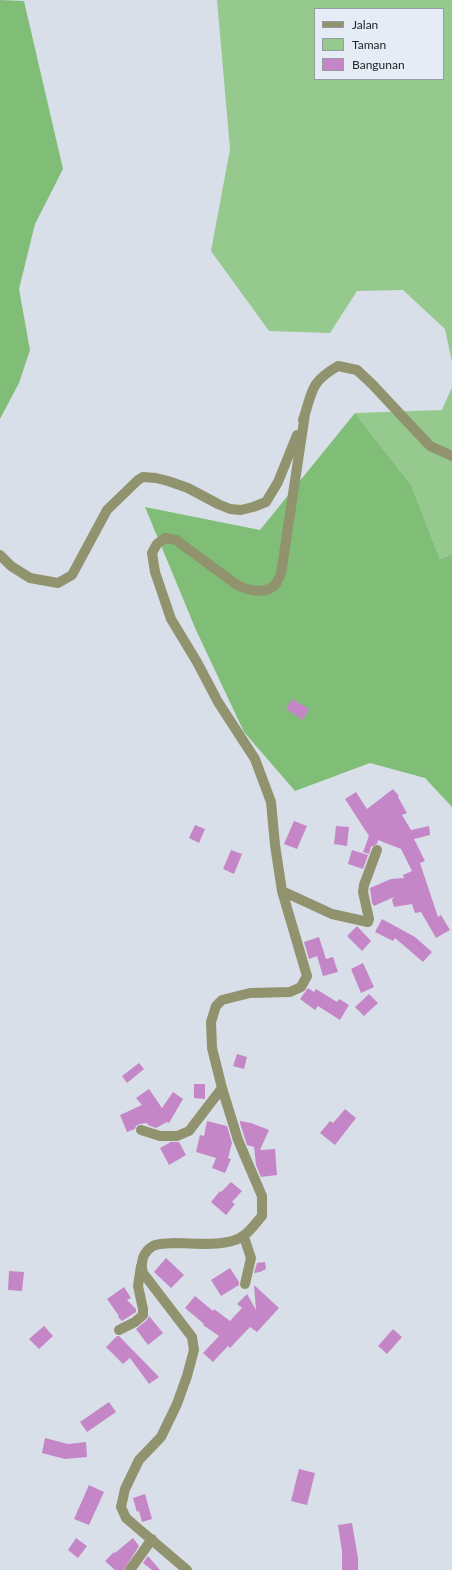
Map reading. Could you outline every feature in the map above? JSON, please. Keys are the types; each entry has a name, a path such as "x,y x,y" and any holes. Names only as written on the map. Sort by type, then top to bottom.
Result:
{"street":[{"path":"0,555 11,566 30,578 58,583 72,575 108,510 138,480 143,477 156,478 188,488 230,509 241,510 266,502 284,468 305,414 314,384 326,373 338,366 357,370 430,446 452,456"},
{"path":"119,1330 135,1322 143,1314 138,1286 142,1259 153,1246 162,1244 231,1242 244,1237 262,1216 262,1196 238,1140 222,1088 212,1048 211,1022 216,1006 222,1000 250,993 290,992 301,986 307,976 282,891 275,845 271,802 256,759 218,702 197,662 171,619 155,572 152,553 157,544 165,538 176,540 243,588 248,590 264,590 275,585 281,574 305,414"},
{"path":"282,891 332,914 368,922 369,919 363,892 364,885 377,850"},
{"path":"141,1130 160,1136 176,1136 189,1132 222,1088"},
{"path":"244,1237 251,1258 245,1284"},
{"path":"142,1259 141,1266 143,1272 192,1337 194,1350 177,1404 162,1437 139,1460 125,1489 121,1507 126,1518 187,1570"},
{"path":"130,1570 152,1539"}],"green space":[{"path":"0,0 24,1 63,169 35,224 19,289 30,350 19,383 0,419"},
{"path":"217,0 452,0 452,362 445,329 403,290 357,291 330,333 269,331 211,251 230,149"},
{"path":"452,387 452,554 440,559 411,485 355,413 442,410"},
{"path":"355,413 411,485 440,559 452,554 452,807 425,778 370,763 295,791 244,732 196,630 145,507 260,530"}],"building":[{"path":"292,699 309,709 303,720 286,709"},
{"path":"393,789 399,796 398,797 407,813 402,815 411,830 429,826 430,835 414,839 425,861 420,863 438,917 441,915 450,930 436,938 421,912 415,913 412,904 394,907 392,900 394,897 374,906 372,903 370,888 391,879 404,878 403,875 412,871 401,849 378,840 377,844 371,847 369,854 363,852 369,836 345,799 356,792 367,809"},
{"path":"294,821 307,826 297,849 284,844"},
{"path":"195,825 205,829 199,843 189,838"},
{"path":"336,826 349,827 347,846 334,844"},
{"path":"231,850 242,854 234,874 223,869"},
{"path":"352,850 368,855 363,869 348,864"},
{"path":"382,919 415,937 432,952 423,962 395,938 393,941 375,932"},
{"path":"357,926 371,941 362,951 347,936"},
{"path":"319,937 326,959 333,957 338,972 323,976 317,956 309,959 304,942"},
{"path":"363,963 374,987 361,993 351,969"},
{"path":"308,988 314,992 316,989 337,1002 339,999 349,1005 340,1020 318,1006 315,1010 300,999"},
{"path":"369,994 378,1003 364,1016 355,1007"},
{"path":"237,1054 247,1057 244,1069 233,1066"},
{"path":"139,1063 144,1069 127,1083 122,1076"},
{"path":"194,1084 205,1084 205,1099 194,1098"},
{"path":"149,1089 162,1108 173,1092 183,1099 169,1123 167,1122 156,1128 148,1125 147,1123 140,1124 136,1126 135,1129 127,1132 120,1115 142,1105 136,1098"},
{"path":"345,1109 356,1118 335,1145 320,1133 330,1121 333,1123"},
{"path":"207,1121 227,1126 232,1143 228,1158 231,1159 225,1173 212,1168 216,1158 196,1152 200,1135 204,1136"},
{"path":"240,1121 251,1123 269,1130 260,1150 275,1149 277,1175 261,1177 256,1165 254,1147 247,1145"},
{"path":"171,1142 179,1142 186,1155 169,1165 160,1148"},
{"path":"231,1182 242,1191 232,1202 235,1204 226,1215 211,1202 220,1191 221,1192"},
{"path":"166,1258 184,1275 171,1288 154,1272"},
{"path":"265,1262 266,1269 254,1273 257,1263"},
{"path":"230,1268 239,1282 239,1285 221,1296 211,1280"},
{"path":"9,1271 24,1272 22,1291 8,1290"},
{"path":"254,1285 279,1308 257,1332 250,1327 230,1348 228,1346 213,1362 203,1353 219,1336 203,1325 204,1324 185,1308 195,1296 213,1311 214,1309 230,1321 242,1308 237,1304 247,1294 256,1310"},
{"path":"124,1287 131,1298 127,1300 136,1309 136,1312 122,1321 107,1299"},
{"path":"149,1316 163,1333 148,1345 136,1329 147,1320"},
{"path":"44,1326 53,1336 39,1349 29,1339"},
{"path":"393,1329 402,1337 387,1354 378,1346"},
{"path":"117,1336 119,1336 159,1377 149,1384 130,1358 123,1364 106,1347"},
{"path":"109,1402 116,1412 87,1432 80,1422"},
{"path":"45,1438 68,1444 86,1442 87,1457 65,1459 42,1453"},
{"path":"299,1469 315,1473 307,1505 291,1501"},
{"path":"89,1485 104,1492 89,1525 74,1519"},
{"path":"145,1494 152,1519 142,1522 133,1498"},
{"path":"352,1523 358,1558 358,1570 342,1570 342,1551 338,1525"},
{"path":"76,1538 87,1546 78,1558 68,1550"},
{"path":"133,1538 139,1546 124,1570 115,1570 105,1561 114,1552 115,1553"},
{"path":"148,1556 160,1570 152,1570 143,1563"}]}
